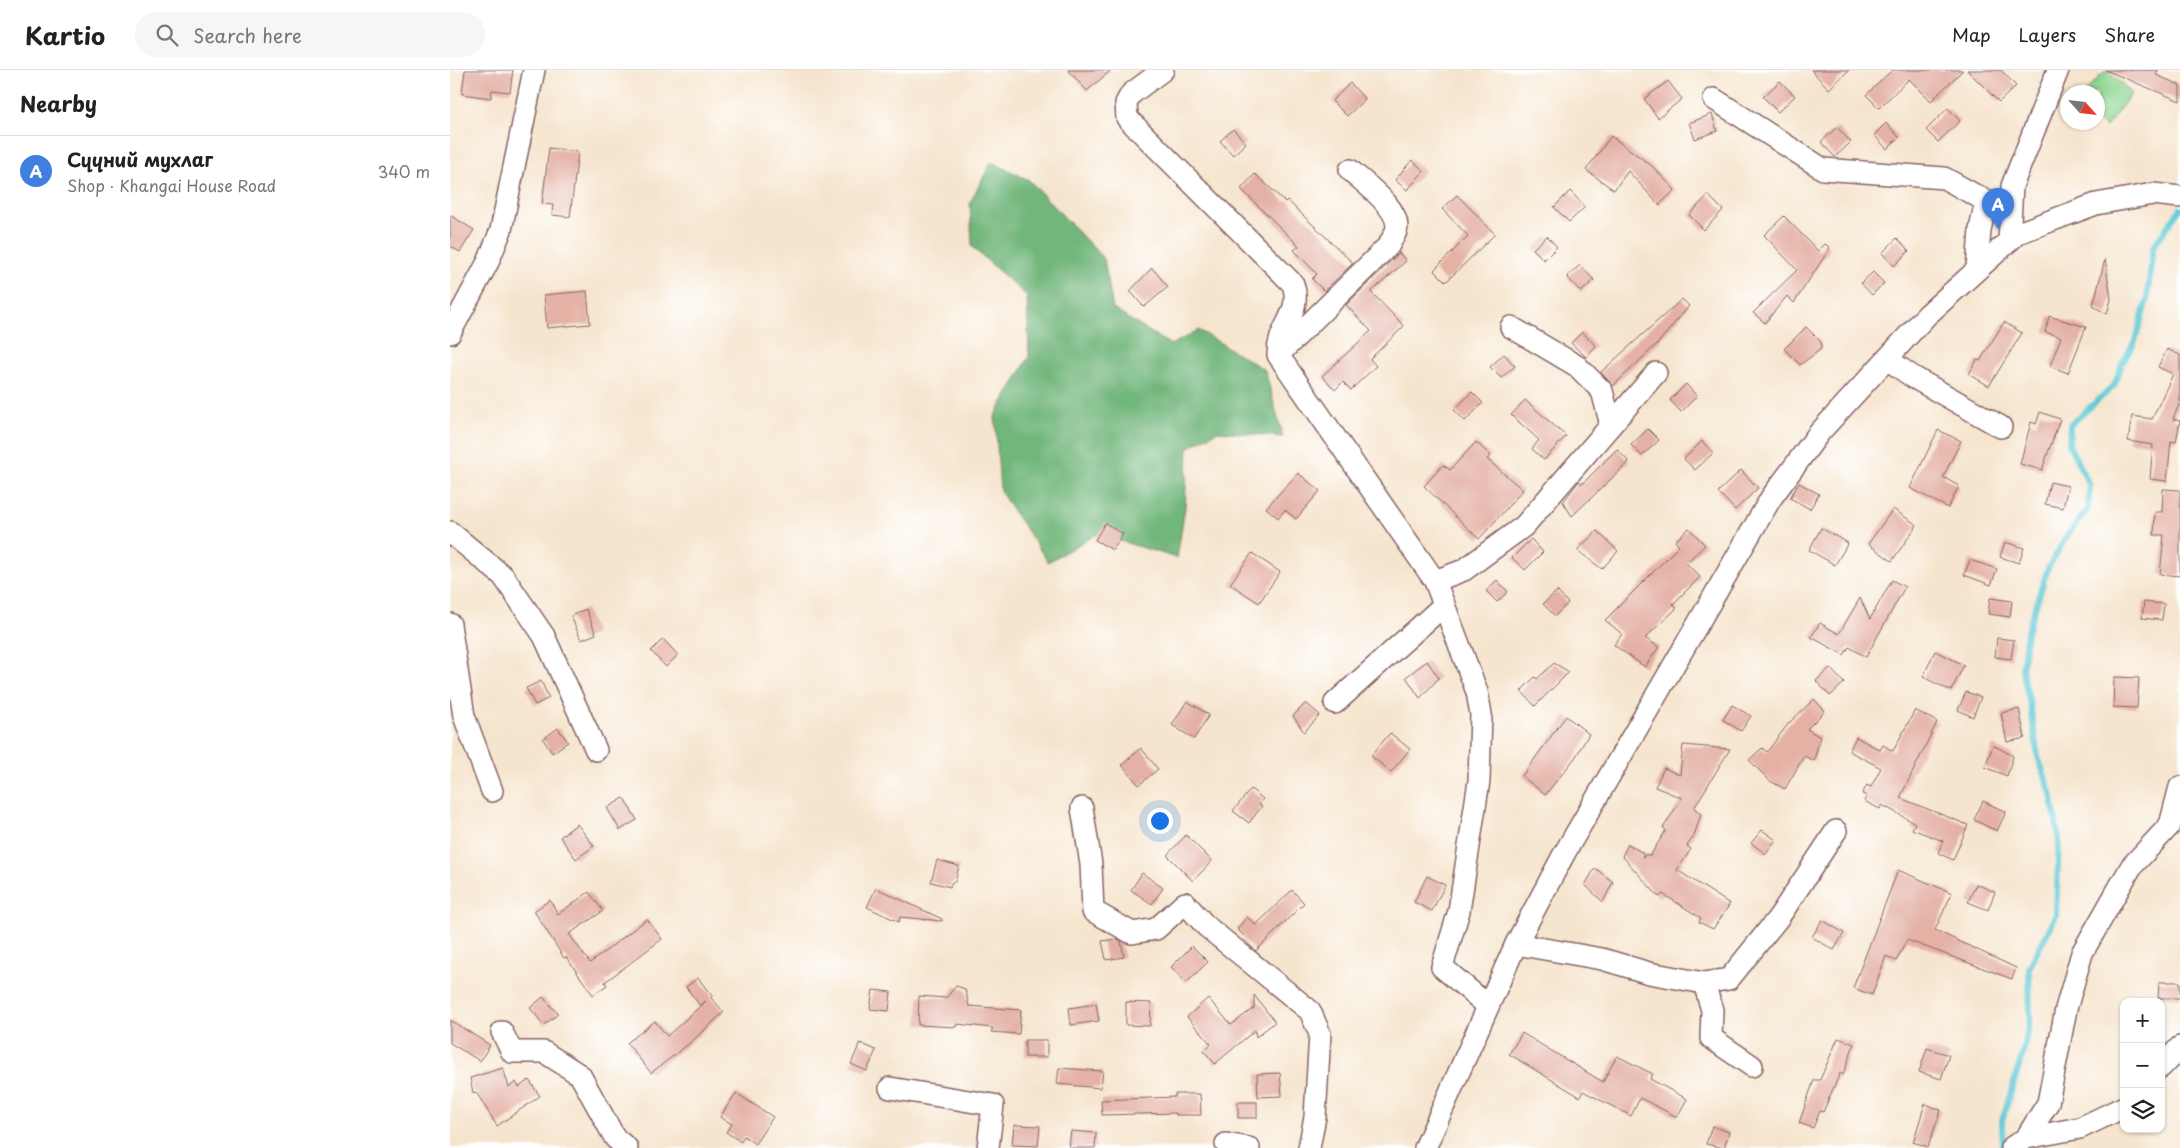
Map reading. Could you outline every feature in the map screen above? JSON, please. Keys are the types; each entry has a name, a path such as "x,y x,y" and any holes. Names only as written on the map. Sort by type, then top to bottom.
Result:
{"street":[{"path":"450,333 488,262 501,230 534,70"},
{"path":"1163,70 1132,94 1126,103 1127,118 1293,284 1297,296 1294,312 1278,344 1278,355 1435,581 1477,692 1482,714 1479,781 1459,910 1442,967 1488,1006"},
{"path":"2009,241 2012,186 2058,73"},
{"path":"1714,99 1823,169 1944,178 1986,201 1980,230 1977,269"},
{"path":"1278,355 1389,245 1397,229 1395,215 1383,200 1350,170"},
{"path":"1425,1148 1516,944 1564,854 1771,498 1819,433 1927,315 2018,232 2096,204 2153,194 2180,197"},
{"path":"1511,328 1577,366 1602,391 1611,425"},
{"path":"1887,359 1913,377 2001,427"},
{"path":"1435,581 1464,570 1524,526 1656,373"},
{"path":"450,532 503,576 544,636 596,750"},
{"path":"1335,703 1444,605"},
{"path":"450,624 464,716 492,791"},
{"path":"2019,1143 2048,1103 2066,1009 2082,953 2131,867 2175,826 2180,787"},
{"path":"1082,808 1091,864 1093,911 1132,934 1156,929 1186,903 1206,926 1310,1011 1320,1034 1315,1117 1310,1148"},
{"path":"1516,944 1602,958 1650,973 1704,983 1729,979 1779,917 1836,831"},
{"path":"1704,983 1712,1010 1711,1038 1752,1066"},
{"path":"502,1032 512,1052 544,1052 580,1075 615,1138 627,1148"},
{"path":"2165,1063 2180,1047"},
{"path":"890,1088 993,1105 988,1148"},
{"path":"2019,1143 2080,1128 2120,1109"},
{"path":"2019,1143 2054,1148"},
{"path":"1226,1144 1249,1148"}],"green space":[{"path":"2106,70 2132,93 2106,127 2105,85 2092,85"},
{"path":"991,162 1029,180 1104,259 1113,309 1171,345 1199,330 1265,370 1283,437 1218,431 1188,448 1185,507 1177,558 1097,534 1048,562 1000,491 995,416 1029,357 1027,296 972,247 970,203"}],"building":[{"path":"465,70 513,70 510,92 492,90 491,98 462,94"},
{"path":"1068,70 1111,70 1087,91"},
{"path":"1811,70 1849,70 1829,89"},
{"path":"1892,70 1963,70 1931,101 1909,79 1879,108 1866,95"},
{"path":"1967,70 2001,70 2016,86 1999,102"},
{"path":"2105,70 2158,70 2156,75 2180,85 2180,101"},
{"path":"1668,81 1682,99 1658,118 1644,99"},
{"path":"1780,81 1795,96 1778,112 1763,97"},
{"path":"1350,83 1365,99 1347,116 1332,101"},
{"path":"1948,108 1960,121 1938,142 1926,130"},
{"path":"1712,114 1717,131 1695,139 1689,123"},
{"path":"1886,123 1899,137 1887,149 1874,135"},
{"path":"1837,127 1851,142 1835,157 1821,142"},
{"path":"1233,129 1246,143 1233,155 1220,141"},
{"path":"1611,136 1652,166 1675,190 1659,205 1628,171 1614,190 1586,170"},
{"path":"549,148 578,152 570,217 552,215 553,205 542,204"},
{"path":"1412,160 1424,171 1407,190 1395,180"},
{"path":"1255,174 1285,202 1287,200 1353,263 1324,291 1312,279 1317,274 1294,250 1299,246 1241,189"},
{"path":"1570,191 1585,207 1569,222 1554,207"},
{"path":"1457,195 1495,234 1446,282 1434,270 1468,236 1442,209"},
{"path":"1708,195 1723,210 1704,230 1689,215"},
{"path":"450,215 474,230 460,252 450,246"},
{"path":"1784,216 1818,251 1825,244 1830,248 1794,303 1787,296 1765,323 1753,313 1797,270 1764,235"},
{"path":"1547,236 1557,247 1544,260 1533,249"},
{"path":"1897,238 1909,251 1894,266 1882,253"},
{"path":"1399,253 1406,261 1371,292 1404,326 1370,359 1376,366 1351,390 1343,382 1335,390 1322,376 1371,331 1346,305"},
{"path":"2105,259 2111,299 2107,314 2093,306"},
{"path":"1580,265 1594,280 1581,292 1567,277"},
{"path":"1152,268 1168,287 1144,307 1130,291"},
{"path":"1873,272 1884,283 1872,295 1861,283"},
{"path":"587,291 590,324 547,328 544,295"},
{"path":"1682,299 1689,306 1658,343 1613,386 1601,372"},
{"path":"2049,316 2086,327 2068,373 2050,366 2061,337 2045,332"},
{"path":"2004,322 2022,333 1989,386 1969,374 1977,360 1980,361"},
{"path":"1806,327 1821,342 1821,349 1800,365 1784,349"},
{"path":"1582,332 1596,346 1586,357 1571,343"},
{"path":"2167,349 2180,355 2180,402 2173,419 2180,421 2176,442 2171,441 2167,481 2150,479 2153,445 2128,441 2132,416 2152,419 2173,374 2158,367"},
{"path":"1504,354 1515,366 1501,378 1490,367"},
{"path":"1686,384 1697,396 1681,412 1670,400"},
{"path":"1472,392 1483,403 1465,421 1454,410"},
{"path":"1525,400 1566,436 1544,460 1532,449 1539,440 1511,415"},
{"path":"2040,412 2060,419 2042,470 2020,464 2031,422 2036,424"},
{"path":"1648,429 1659,440 1642,456 1631,445"},
{"path":"1938,430 1961,441 1943,477 1959,486 1948,508 1910,488"},
{"path":"1702,441 1713,453 1695,470 1684,459"},
{"path":"1476,442 1491,456 1487,459 1523,490 1479,539 1424,486 1443,465 1450,470"},
{"path":"1617,449 1629,462 1572,516 1563,502 1579,481 1582,484"},
{"path":"1741,470 1758,488 1735,510 1718,492"},
{"path":"1298,473 1320,491 1296,519 1285,510 1278,518 1266,508"},
{"path":"2050,482 2068,486 2063,508 2045,504"},
{"path":"1799,483 1819,494 1810,509 1790,498"},
{"path":"2163,489 2180,490 2180,576 2160,574 2164,535 2154,535 2155,512 2162,512"},
{"path":"1893,509 1917,525 1892,561 1868,544"},
{"path":"1105,523 1123,534 1113,550 1095,540"},
{"path":"1689,528 1705,545 1686,563 1700,577 1673,604 1677,608 1645,638 1659,647 1645,667 1614,645 1622,634 1605,620 1679,546 1675,541"},
{"path":"1821,528 1848,543 1835,565 1809,550"},
{"path":"1597,531 1618,551 1602,569 1577,550"},
{"path":"1531,539 1543,552 1525,570 1512,558"},
{"path":"2005,542 2024,548 2019,563 2000,557"},
{"path":"1252,553 1280,572 1259,603 1230,584"},
{"path":"1970,560 1997,569 1991,585 1964,575"},
{"path":"1497,580 1508,592 1497,602 1486,591"},
{"path":"1892,580 1905,587 1866,657 1849,647 1844,655 1811,637 1820,623 1839,634 1860,598 1870,619"},
{"path":"1557,591 1568,603 1555,616 1543,604"},
{"path":"1990,598 2012,601 2010,617 1988,614"},
{"path":"2144,602 2164,604 2162,620 2142,618"},
{"path":"586,609 596,634 581,640 571,616"},
{"path":"1997,638 2014,640 2011,659 1995,657"},
{"path":"663,639 678,655 666,667 651,651"},
{"path":"1935,651 1964,665 1951,691 1923,677"},
{"path":"1427,661 1439,678 1420,698 1406,677"},
{"path":"1554,663 1569,672 1535,706 1521,691 1535,677 1537,679"},
{"path":"1830,668 1844,683 1830,696 1816,681"},
{"path":"2114,677 2139,678 2137,708 2113,707"},
{"path":"541,681 549,698 535,705 526,688"},
{"path":"1966,692 1981,697 1973,717 1958,710"},
{"path":"1814,699 1825,711 1807,729 1820,737 1814,761 1804,756 1785,789 1770,781 1749,760 1762,748 1767,752 1788,724"},
{"path":"1187,701 1209,715 1194,739 1172,725"},
{"path":"1306,703 1320,715 1304,732 1293,716"},
{"path":"1732,705 1751,716 1741,731 1723,720"},
{"path":"2019,709 2025,738 2007,742 2001,713"},
{"path":"1915,710 1937,722 1900,798 1968,825 1953,860 1938,853 1943,841 1912,829 1915,823 1882,805 1880,809 1864,801 1867,796 1862,794 1867,785 1871,787 1881,768 1849,751 1856,737 1880,750 1883,745 1893,751"},
{"path":"1566,716 1589,734 1575,758 1545,795 1522,776"},
{"path":"558,728 568,742 552,753 543,739"},
{"path":"1390,733 1410,749 1391,772 1371,756"},
{"path":"1683,745 1730,749 1694,808 1701,814 1694,836 1687,846 1691,849 1677,870 1730,904 1713,929 1699,922 1701,918 1663,894 1659,897 1622,856 1628,844 1643,853 1643,858 1646,854 1650,856 1666,830 1663,828 1682,798 1655,787 1664,768 1680,775"},
{"path":"1993,745 2013,756 2007,776 1985,767"},
{"path":"1141,748 1158,769 1139,785 1122,765"},
{"path":"1251,789 1263,799 1259,804 1262,806 1249,823 1233,811"},
{"path":"624,798 637,820 620,830 607,808"},
{"path":"1983,801 2006,812 1997,831 1974,820"},
{"path":"577,824 594,846 576,859 560,837"},
{"path":"1762,830 1776,840 1766,854 1751,843"},
{"path":"1186,835 1212,861 1193,881 1167,855"},
{"path":"937,860 959,866 955,882 952,882 950,887 931,882"},
{"path":"1595,868 1613,882 1603,902 1585,885"},
{"path":"1898,870 1952,893 1935,930 2016,968 2012,979 1907,940 1896,961 1886,956 1872,995 1853,988"},
{"path":"1142,873 1163,888 1152,904 1131,890"},
{"path":"1427,876 1445,885 1432,911 1414,902"},
{"path":"1976,884 1995,892 1988,910 1968,902"},
{"path":"876,888 942,919 942,921 900,917 899,922 867,907"},
{"path":"1292,890 1304,903 1256,951 1243,939 1245,937 1237,929 1247,917 1256,925"},
{"path":"589,892 603,911 569,934 590,963 647,919 662,939 605,982 607,985 593,995 566,957 564,958 534,911 550,900 558,914"},
{"path":"1822,920 1844,933 1834,950 1812,937"},
{"path":"1117,939 1121,941 1124,957 1106,960 1102,941"},
{"path":"1192,946 1208,962 1186,983 1171,967"},
{"path":"698,978 712,996 711,998 724,1012 691,1042 651,1073 627,1043 655,1021 667,1036 706,1001 700,1006 686,987"},
{"path":"2159,982 2180,982 2180,998 2158,998"},
{"path":"956,986 965,989 969,1006 1021,1010 1019,1034 991,1032 993,1028 957,1024 956,1027 918,1025 919,996 946,998"},
{"path":"873,990 891,992 889,1011 870,1009"},
{"path":"1254,995 1275,1022 1256,1037 1255,1030 1215,1064 1204,1051 1211,1044 1187,1017 1208,998 1231,1025 1254,1008"},
{"path":"543,997 558,1014 544,1025 530,1008"},
{"path":"1126,1002 1151,1003 1150,1026 1126,1025"},
{"path":"1096,1004 1099,1021 1071,1025 1069,1008"},
{"path":"450,1020 490,1045 480,1061 450,1043"},
{"path":"1522,1033 1603,1082 1617,1056 1653,1074 1650,1079 1687,1099 1677,1117 1640,1098 1631,1116 1583,1091 1580,1097 1509,1054"},
{"path":"1838,1038 1854,1044 1843,1075 1840,1073 1823,1112 1820,1111 1813,1128 1799,1123 1814,1080 1820,1080"},
{"path":"1025,1040 1047,1040 1047,1057 1025,1057"},
{"path":"860,1043 876,1050 867,1071 851,1064"},
{"path":"1927,1048 1949,1055 1941,1079 1919,1072"},
{"path":"503,1068 509,1087 516,1082 519,1087 529,1080 540,1096 497,1126 476,1092 473,1093 470,1078"},
{"path":"1059,1068 1103,1071 1101,1088 1057,1084"},
{"path":"1280,1073 1282,1096 1258,1097 1257,1074"},
{"path":"736,1093 773,1117 755,1144 744,1136 741,1142 726,1132 732,1124 720,1117"},
{"path":"1175,1094 1200,1094 1201,1115 1176,1115 1176,1113 1102,1115 1101,1100 1175,1097"},
{"path":"1238,1102 1257,1102 1257,1118 1238,1118"},
{"path":"1925,1104 1941,1110 1928,1147 1913,1142"},
{"path":"1014,1125 1040,1126 1038,1146 1012,1145"},
{"path":"1712,1126 1729,1132 1724,1148 1706,1144"},
{"path":"1071,1131 1096,1133 1095,1148 1069,1148"}],"waterway":[{"path":"2003,1148 2002,1121 2023,1053 2030,1019 2029,968 2056,916 2059,839 2051,793 2038,757 2030,704 2022,670 2027,632 2048,568 2068,534 2088,509 2090,486 2069,445 2070,425 2114,386 2122,364 2135,341 2147,300 2153,247 2180,209"}],"place":[{"name":"Сүүний мухлаг","path":"1998,229"}]}
